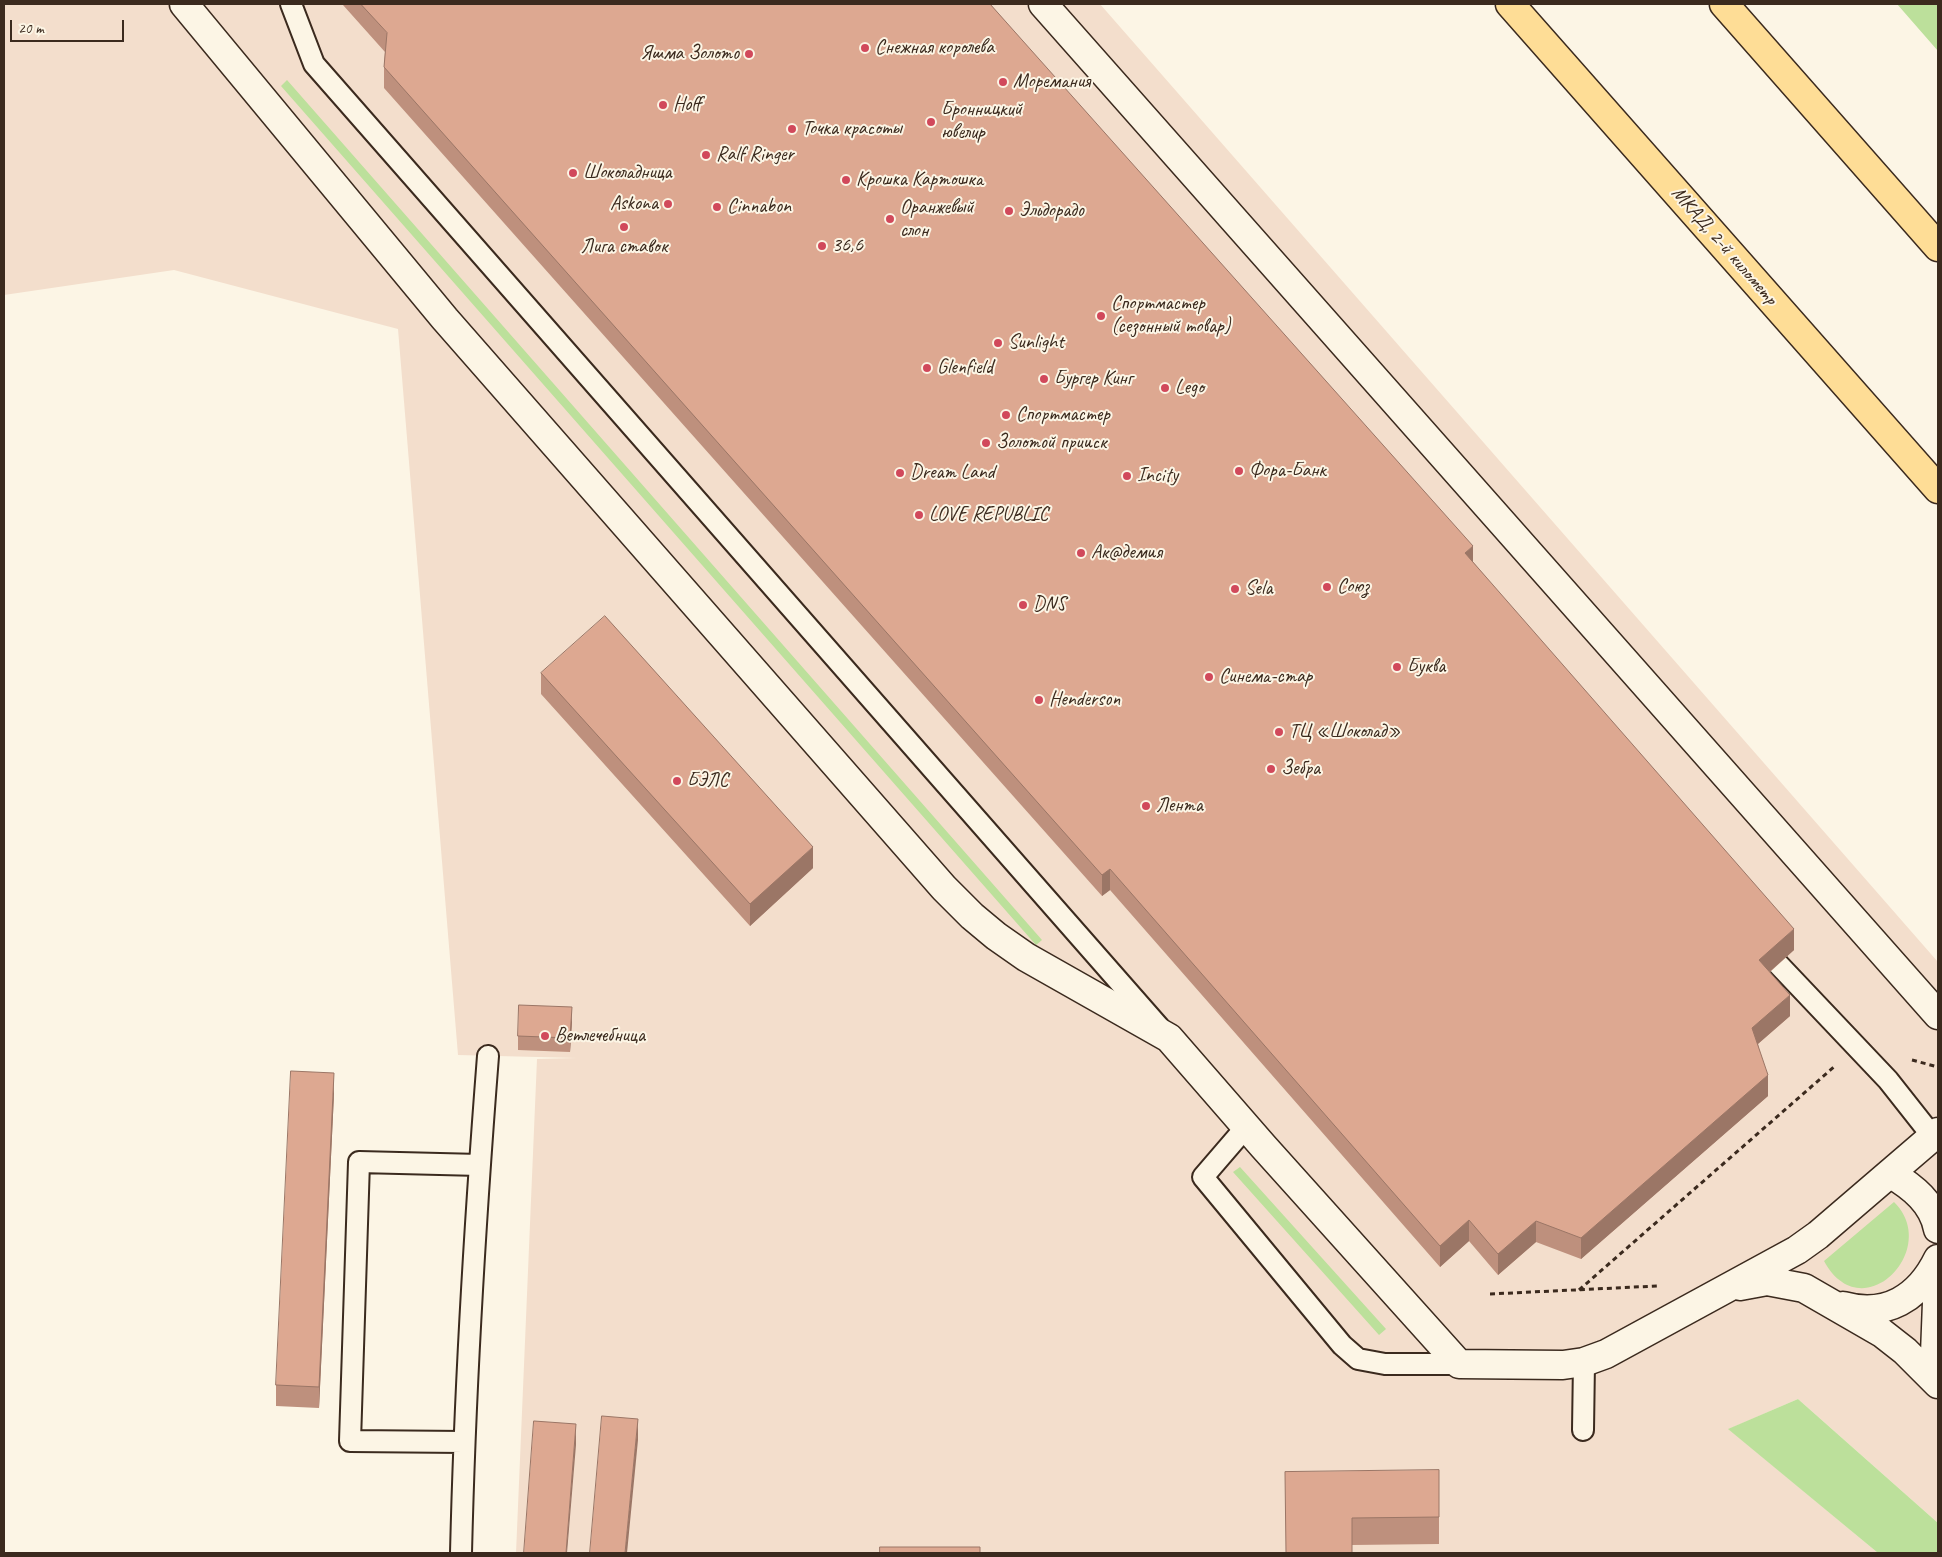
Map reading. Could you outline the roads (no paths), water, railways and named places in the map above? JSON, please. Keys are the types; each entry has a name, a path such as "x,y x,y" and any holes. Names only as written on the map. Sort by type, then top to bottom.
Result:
{"highway":[{"name":"МКАД, 2-й километр","path":"1510,4 1938,489"},
{"path":"1724,4 1928,225 1938,247"}],"street":[{"path":"184,4 451,326 944,888 972,916 1026,957 1169,1038 1246,1127 1459,1364 1563,1365 1584,1362 1606,1354 1797,1250 1818,1235 1936,1135"},
{"path":"1043,4 1938,1015"},
{"path":"1891,1174 1908,1184 1924,1198 1938,1230"},
{"path":"1797,1250 1801,1267 1812,1287 1828,1301 1860,1311 1888,1308 1912,1294 1930,1276 1938,1259"},
{"path":"1936,1382 1938,1276"},
{"path":"1719,1292 1746,1284 1767,1282 1804,1288 1882,1333 1905,1351 1936,1382"}],"lane":[{"path":"291,4 314,64 1169,1038"},
{"path":"1752,927 1762,937 1778,964 1888,1080 1936,1135"},
{"path":"461,1553 464,1442 488,1056"},
{"path":"1246,1127 1203,1177 1342,1345 1358,1359 1385,1364 1459,1364"},
{"path":"464,1442 350,1441 359,1162 480,1165"},
{"path":"1583,1430 1584,1362"}],"place":[{"name":"Снежная королева","path":"865,48"},
{"name":"Яшма Золото","path":"749,54"},
{"name":"Моремания","path":"1003,82"},
{"name":"Hoff","path":"663,105"},
{"name":"Бронницкий ювелир","path":"931,122"},
{"name":"Точка красоты","path":"792,129"},
{"name":"Ralf Ringer","path":"706,155"},
{"name":"Шоколадница","path":"573,173"},
{"name":"Крошка Картошка","path":"846,180"},
{"name":"Askona","path":"668,204"},
{"name":"Cinnabon","path":"717,207"},
{"name":"Эльдорадо","path":"1009,211"},
{"name":"Оранжевый слон","path":"890,219"},
{"name":"Лига ставок","path":"624,227"},
{"name":"36,6","path":"822,246"},
{"name":"Спортмастер (сезонный товар)","path":"1101,316"},
{"name":"Sunlight","path":"998,343"},
{"name":"Glenfield","path":"927,368"},
{"name":"Бургер Кинг","path":"1044,379"},
{"name":"Lego","path":"1165,388"},
{"name":"Спортмастер","path":"1006,415"},
{"name":"Золотой прииск","path":"986,443"},
{"name":"Фора-Банк","path":"1239,471"},
{"name":"Dream Land","path":"900,473"},
{"name":"Incity","path":"1127,476"},
{"name":"LOVE REPUBLIC","path":"919,515"},
{"name":"Ак@демия","path":"1081,553"},
{"name":"Союз","path":"1327,587"},
{"name":"Sela","path":"1235,589"},
{"name":"DNS","path":"1023,605"},
{"name":"Буква","path":"1397,667"},
{"name":"Синема-стар","path":"1209,677"},
{"name":"Henderson","path":"1039,700"},
{"name":"ТЦ «Шоколад»","path":"1279,732"},
{"name":"Зебра","path":"1271,769"},
{"name":"БЭЛС","path":"677,781"},
{"name":"Лента","path":"1146,806"},
{"name":"Ветлечебница","path":"545,1036"}]}
